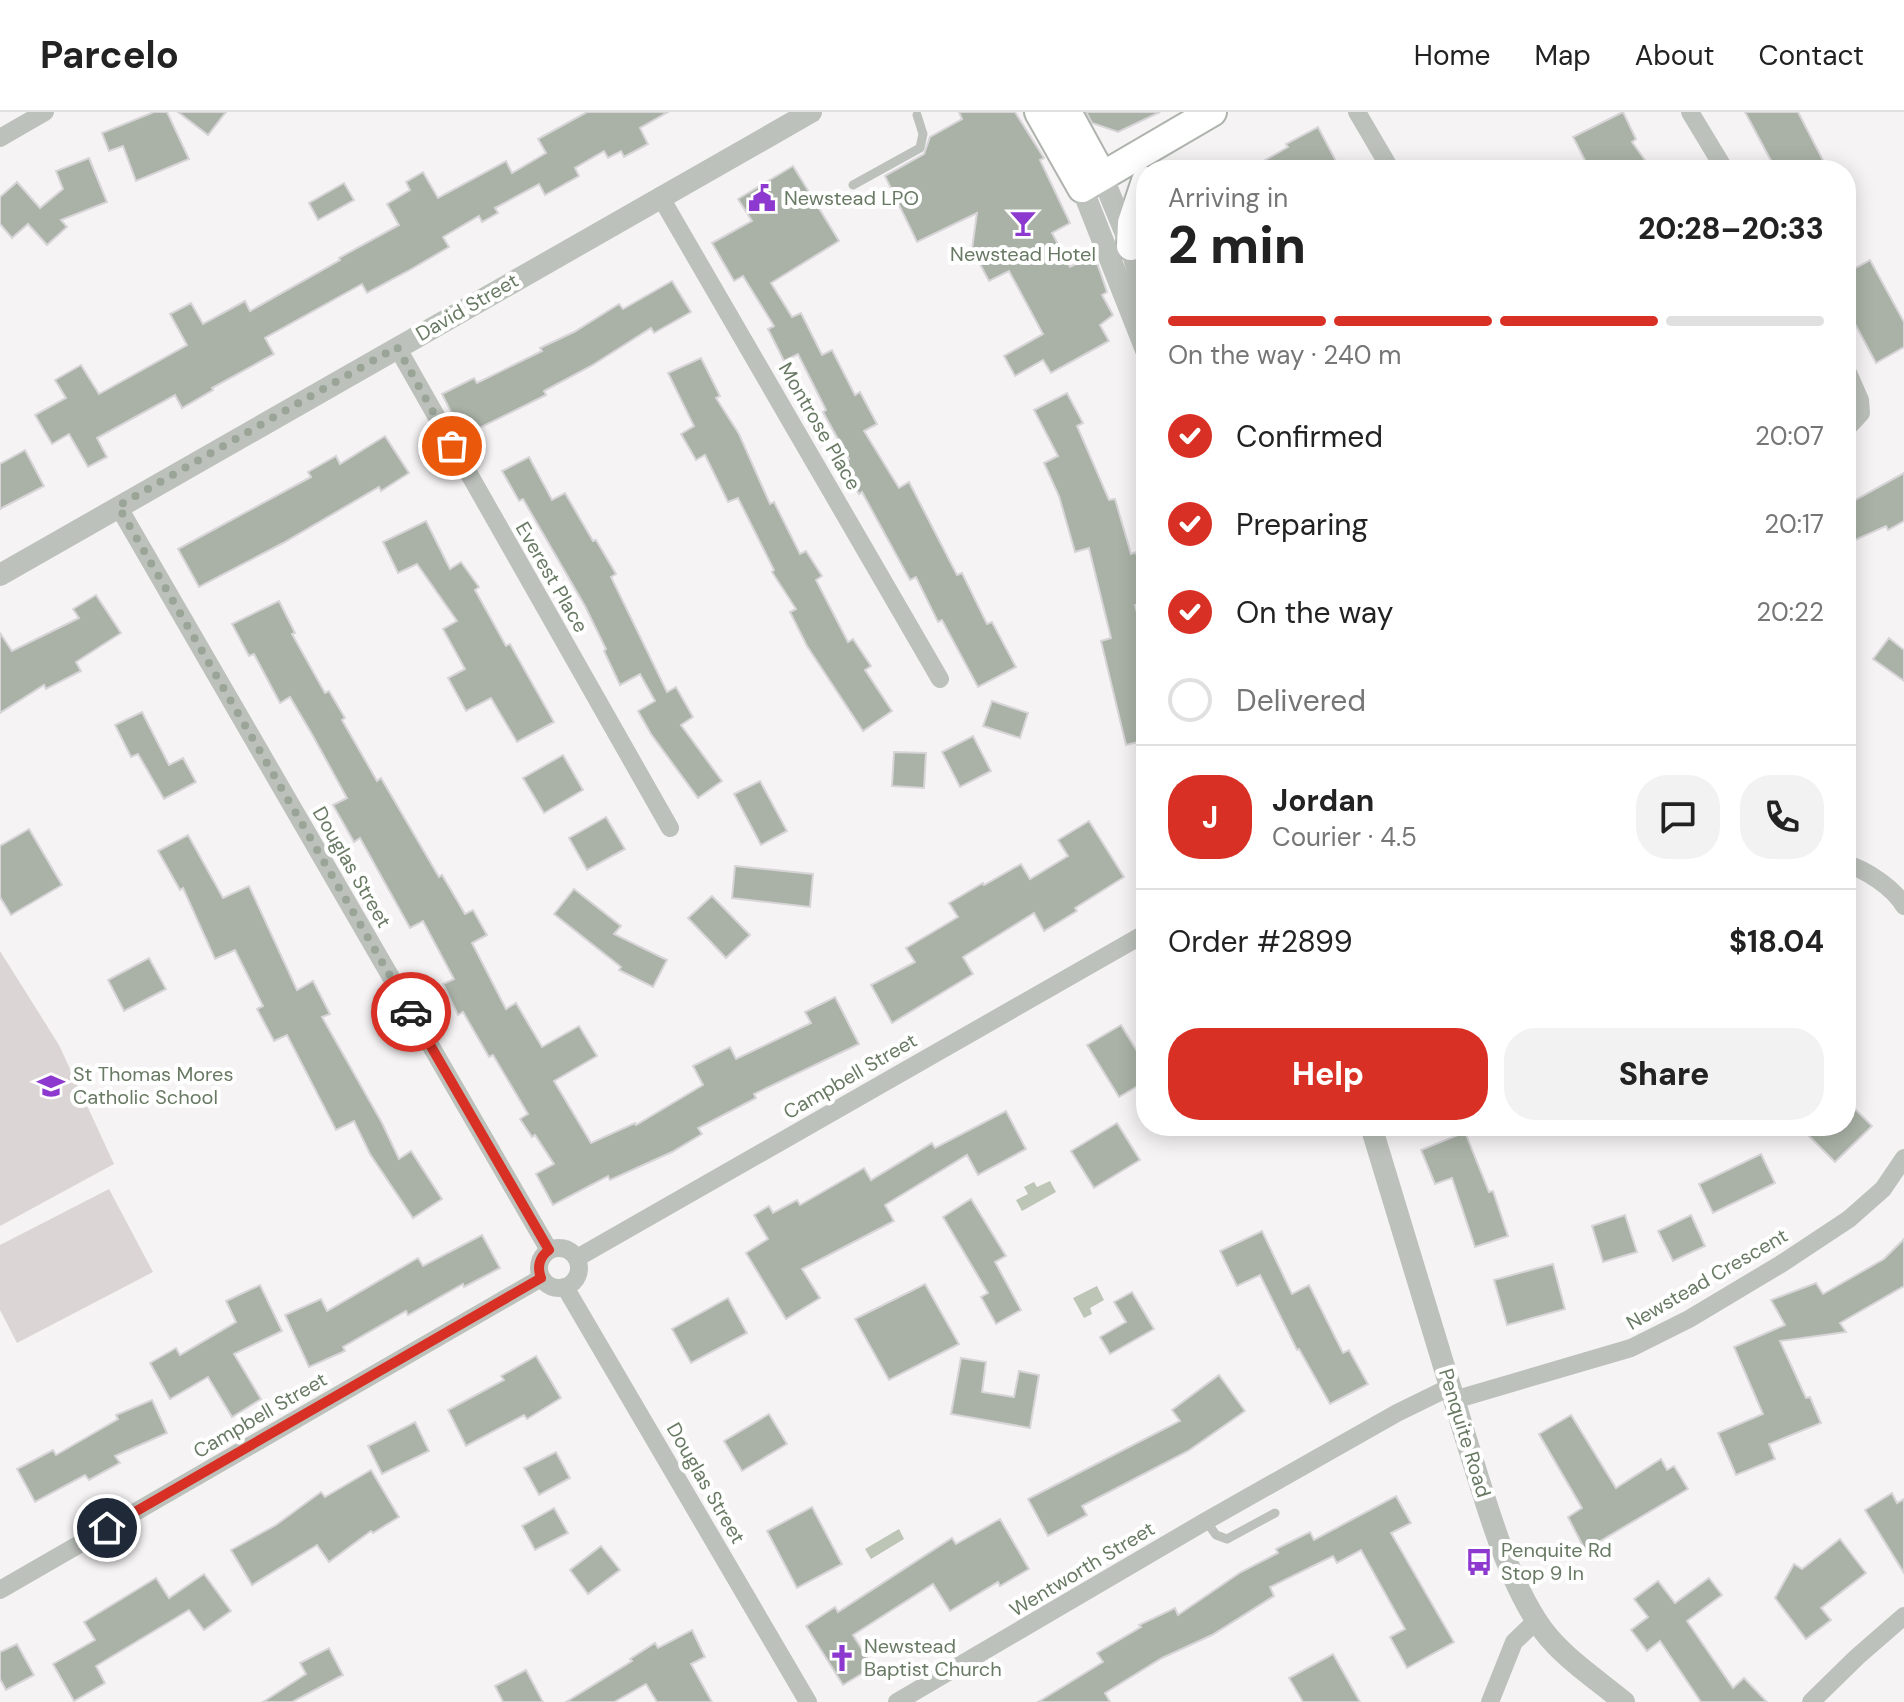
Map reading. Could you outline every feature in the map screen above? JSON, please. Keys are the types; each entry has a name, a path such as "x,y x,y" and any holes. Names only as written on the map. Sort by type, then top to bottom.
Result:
{"highway":[{"path":"1039,112 1092,182"},
{"path":"1067,112 1092,182"},
{"path":"1092,182 1212,112"},
{"path":"1158,160 1173,135"},
{"path":"1131,246 1136,211"}],"street":[{"path":"0,138 45,112"},
{"name":"David Street","path":"0,575 811,112"},
{"path":"1357,112 1385,160"},
{"path":"1690,112 1719,160"},
{"path":"1092,182 1131,246 1136,265"},
{"path":"1092,182 1136,319"},
{"name":"Montrose Place","path":"660,196 940,679"},
{"name":"Everest Place","path":"397,347 670,828"},
{"path":"1856,391 1861,413 1856,418"},
{"name":"Douglas Street","path":"118,506 549,1250"},
{"path":"1856,867 1899,897 1904,906"},
{"name":"Campbell Street","path":"577,1258 1136,939"},
{"name":"Penquite Road","path":"1374,1136 1504,1552 1536,1621 1562,1651 1624,1702"},
{"name":"Newstead Crescent","path":"1452,1393 1631,1348 1689,1319 1849,1219 1883,1189 1904,1158"},
{"path":"562,1248 577,1258 576,1279 565,1287 552,1287 541,1278 538,1266 549,1250 562,1248"},
{"name":"Campbell Street","path":"0,1590 541,1278"},
{"name":"Douglas Street","path":"565,1287 808,1702"},
{"name":"Wentworth Street","path":"897,1702 1397,1413 1452,1393"},
{"path":"1811,1702 1904,1616"},
{"path":"1490,1702 1514,1642 1536,1621"}],"lane":[{"path":"853,185 920,148 923,134 917,115"},
{"path":"1206,1521 1216,1535 1227,1539 1275,1513"}],"shaded area":[{"path":"0,951 59,1045 114,1164 0,1226"},
{"path":"1050,1181 1056,1192 1022,1211 1016,1200 1028,1194 1024,1187 1034,1182 1037,1187"},
{"path":"109,1189 153,1272 17,1343 0,1310 0,1245"},
{"path":"1097,1286 1104,1300 1090,1308 1092,1314 1084,1318 1073,1298"},
{"path":"899,1529 904,1539 871,1559 865,1549"}],"building":[{"path":"154,112 167,112 189,159 136,181 123,146 109,151 102,133"},
{"path":"178,112 226,112 208,135"},
{"path":"587,112 668,112 640,128 648,144 624,157 621,151 608,158 604,151 575,168 579,176 545,195 539,184 495,208 498,213 482,222 479,216 443,237 449,247 408,271 367,293 362,284 265,338 274,354 213,390 182,408 175,395 97,438 107,457 88,467 69,434 52,444 35,415 66,398 55,380 81,365 99,394 187,345 170,314 191,303 203,324 245,301 250,311 399,225 387,204 410,190 406,182 423,172 438,198 506,161 512,173 546,153 538,139"},
{"path":"959,112 1015,112 1044,158 1040,160 1070,223 1052,233 1070,267 1094,255 1102,277 1107,292 1102,295 1113,315 1100,325 1109,341 1051,373 1043,360 1015,376 1004,356 1043,334 1009,271 989,281 972,249 977,213 917,242 885,176 924,154 930,137 962,119"},
{"path":"1086,112 1160,112 1118,132 1092,123"},
{"path":"1623,112 1636,139 1632,142 1645,160 1585,160 1573,137"},
{"path":"1745,112 1798,112 1823,160 1771,160"},
{"path":"1318,127 1335,160 1265,160 1288,147 1286,144"},
{"path":"89,158 107,202 61,220 67,227 47,245 28,224 12,238 0,224 0,197 17,182 40,208 63,189 56,171"},
{"path":"793,166 839,241 771,283 792,317 801,313 822,355 832,350 855,395 860,392 877,424 864,431 899,488 909,482 957,575 962,573 987,624 992,622 1016,667 978,687 942,620 938,622 916,577 910,580 862,492 859,494 841,464 849,459 823,412 826,410 798,354 784,361 768,329 774,326 743,276 734,281 712,243 752,221 738,199"},
{"path":"344,183 354,200 318,220 309,203"},
{"path":"1870,260 1904,322 1904,347 1876,363 1856,326 1856,268"},
{"path":"672,281 691,312 654,333 651,328 544,391 546,395 463,436 442,394 474,378 477,383 542,351 540,348 574,332 619,304 623,309"},
{"path":"701,358 720,396 716,398 739,434 770,504 774,502 800,554 806,551 822,576 816,580 848,642 853,639 871,666 865,670 892,711 863,731 807,646 790,612 796,609 772,572 774,570 738,498 728,502 705,455 696,460 681,434 694,426 668,373"},
{"path":"1067,393 1083,423 1077,426 1109,500 1115,499 1131,554 1136,552 1136,742 1126,745 1101,641 1111,638 1089,548 1075,552 1059,496 1044,463 1058,456 1034,410"},
{"path":"385,436 409,473 381,491 379,487 199,587 178,549 311,477 308,472 336,456 340,464"},
{"path":"25,450 44,486 0,509 0,464"},
{"path":"529,457 552,500 565,493 593,541 596,540 616,574 611,577 667,692 676,687 693,717 681,725 722,781 698,798 638,711 655,701 640,674 620,685 585,606 523,499 519,501 502,471"},
{"path":"1904,473 1904,521 1888,530 1886,526 1856,540 1856,499"},
{"path":"426,521 450,569 461,562 479,587 475,590 506,646 510,644 554,722 517,742 491,698 466,711 448,678 465,669 443,629 457,621 417,564 398,573 383,542"},
{"path":"96,595 121,633 76,662 81,671 46,689 44,685 0,713 0,633 12,651 79,618 73,609"},
{"path":"279,601 295,633 292,634 325,693 329,691 345,718 342,720 377,781 381,778 439,877 442,875 465,914 473,910 487,935 472,943 506,1009 516,1003 542,1047 579,1026 597,1056 554,1081 591,1143 636,1125 703,1085 693,1066 730,1047 736,1059 811,1023 805,1012 835,997 859,1044 754,1094 756,1098 698,1128 702,1134 672,1152 610,1180 608,1176 553,1205 536,1174 554,1164 520,1119 528,1114 493,1055 489,1057 463,1012 458,1015 443,984 454,979 423,921 410,928 360,838 354,842 333,805 347,798 313,736 290,697 280,703 254,654 249,656 232,624"},
{"path":"1889,638 1904,650 1904,681 1873,659"},
{"path":"992,701 1028,713 1020,738 983,726"},
{"path":"142,712 169,765 183,758 196,782 164,799 138,754 131,757 115,725"},
{"path":"973,736 991,771 960,787 942,752"},
{"path":"894,752 926,753 924,788 892,786"},
{"path":"563,755 583,790 544,813 523,778"},
{"path":"760,781 787,831 761,845 734,794"},
{"path":"606,817 625,849 587,870 569,838"},
{"path":"1089,821 1124,877 1044,931 1034,913 963,957 973,974 892,1023 871,985 915,962 906,948 958,917 949,903 1021,864 1030,879 1068,856 1058,840"},
{"path":"29,829 62,885 11,915 0,897 0,846"},
{"path":"188,835 223,898 249,886 297,990 313,981 330,1014 322,1017 399,1159 411,1151 442,1199 413,1218 370,1154 354,1121 336,1130 287,1035 274,1041 257,1009 263,1006 235,950 215,959 183,888 180,890 158,851"},
{"path":"735,866 813,874 810,907 732,898"},
{"path":"574,889 621,926 614,934 667,960 653,987 619,970 621,967 554,914"},
{"path":"712,896 750,935 726,958 688,918"},
{"path":"149,958 166,989 124,1011 108,980"},
{"path":"1121,1025 1136,1050 1136,1087 1119,1097 1087,1045"},
{"path":"1856,1110 1872,1126 1835,1162 1809,1136 1856,1136"},
{"path":"1006,1111 1026,1149 978,1175 967,1155 885,1205 894,1221 802,1269 820,1298 786,1319 746,1253 768,1239 754,1215 769,1206 773,1213 797,1200 800,1205 864,1168 871,1180 932,1143 935,1148"},
{"path":"1117,1123 1140,1160 1094,1188 1071,1151"},
{"path":"1455,1136 1467,1136 1489,1192 1493,1191 1508,1236 1475,1247 1452,1178 1435,1184 1421,1150"},
{"path":"1761,1154 1775,1183 1713,1213 1699,1184"},
{"path":"971,1199 1006,1256 995,1262 1021,1310 996,1324 981,1297 988,1293 943,1217"},
{"path":"1625,1215 1637,1252 1603,1262 1592,1226"},
{"path":"1691,1215 1705,1246 1673,1261 1658,1231"},
{"path":"1262,1231 1292,1294 1309,1285 1343,1353 1349,1350 1368,1384 1330,1404 1297,1350 1260,1275 1237,1286 1220,1251"},
{"path":"482,1235 500,1268 464,1287 463,1284 408,1315 406,1311 343,1347 345,1351 309,1367 285,1315 321,1299 327,1311 418,1258 423,1266"},
{"path":"1904,1239 1904,1286 1840,1323 1846,1332 1780,1341 1821,1423 1769,1444 1775,1459 1736,1475 1718,1433 1763,1414 1734,1347 1785,1325 1771,1300 1816,1283 1823,1294 1884,1259"},
{"path":"1553,1264 1565,1309 1507,1325 1494,1280"},
{"path":"925,1284 959,1344 889,1380 855,1319"},
{"path":"260,1285 282,1331 234,1354 261,1399 232,1417 208,1377 170,1399 150,1363 176,1348 180,1355 236,1322 226,1301"},
{"path":"1132,1292 1154,1329 1110,1354 1100,1337 1126,1322 1114,1302"},
{"path":"728,1298 747,1333 691,1363 672,1329"},
{"path":"536,1356 561,1398 527,1419 524,1415 466,1446 448,1410 504,1380 501,1376"},
{"path":"961,1358 986,1362 982,1392 1014,1397 1019,1371 1039,1375 1030,1428 951,1414"},
{"path":"1219,1375 1245,1411 1188,1451 1082,1506 1087,1515 1048,1536 1028,1499 1180,1421 1172,1410"},
{"path":"152,1400 167,1433 115,1456 120,1463 89,1480 85,1475 35,1502 17,1469 53,1450 56,1455 118,1419 116,1415"},
{"path":"769,1414 787,1444 742,1471 724,1441"},
{"path":"1571,1415 1616,1488 1661,1459 1667,1470 1674,1466 1688,1489 1585,1550 1568,1517 1582,1508 1539,1434"},
{"path":"415,1422 429,1451 382,1474 368,1446"},
{"path":"556,1452 570,1478 539,1495 524,1468"},
{"path":"371,1470 399,1517 373,1533 371,1531 329,1562 317,1545 252,1585 231,1550 276,1525 321,1492 325,1497"},
{"path":"1892,1493 1897,1503 1904,1499 1904,1573 1865,1510"},
{"path":"1396,1496 1411,1523 1391,1533 1454,1642 1407,1668 1390,1637 1405,1629 1361,1550 1337,1563 1333,1556 1270,1587 1274,1596 1212,1635 1162,1658 1105,1693 1110,1702 1038,1702 1103,1662 1097,1653 1141,1627 1139,1625 1175,1608 1178,1615 1241,1572 1278,1553 1276,1549 1310,1532 1314,1540"},
{"path":"812,1507 842,1564 797,1588 767,1531"},
{"path":"554,1508 568,1533 535,1550 522,1526"},
{"path":"1000,1519 1029,1569 1000,1586 998,1582 950,1611 933,1584 853,1635 873,1667 843,1685 806,1626 835,1607 838,1612 952,1538 956,1544"},
{"path":"1840,1539 1866,1573 1821,1608 1831,1620 1806,1639 1775,1598 1794,1564 1802,1569"},
{"path":"601,1546 620,1570 588,1594 570,1570"},
{"path":"204,1574 231,1611 204,1630 189,1610 96,1666 105,1683 74,1701 53,1664 95,1640 84,1622 156,1578 169,1598"},
{"path":"1709,1578 1722,1595 1687,1621 1733,1688 1744,1678 1767,1702 1701,1702 1660,1641 1647,1651 1631,1630 1648,1617 1634,1599 1658,1581 1675,1603"},
{"path":"692,1630 705,1657 691,1664 712,1702 657,1702 646,1684 614,1702 566,1702 655,1643 658,1648"},
{"path":"17,1644 34,1675 6,1690 0,1679 0,1652"},
{"path":"329,1648 343,1675 292,1702 263,1702 306,1674 300,1663"},
{"path":"1333,1654 1360,1702 1303,1702 1289,1678"},
{"path":"526,1670 543,1702 503,1702 495,1686"}],"way so far":[{"path":"411,1012 118,506 397,347 452,446"}],"place":[{"name":"Newstead LPO","path":"762,198"},
{"name":"Newstead Hotel","path":"1023,223"},
{"name":"St Thomas Mores Catholic School","path":"51,1086"},
{"name":"Penquite Rd Stop 9 In","path":"1479,1562"},
{"name":"Newstead Baptist Church","path":"842,1658"}],"route":[{"path":"107,1528 541,1278 540,1259 549,1250 411,1012"}]}
